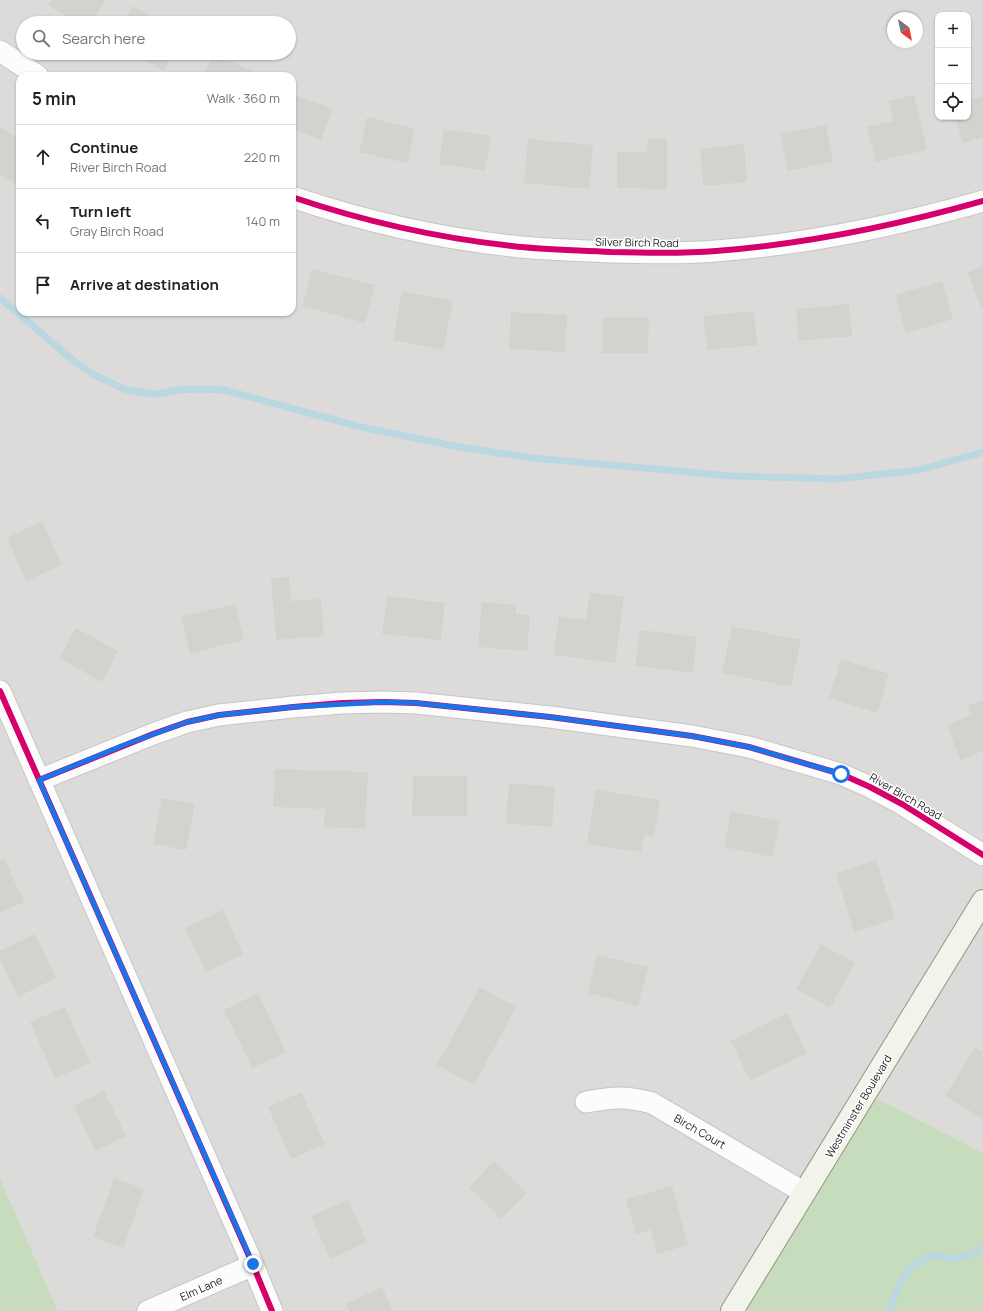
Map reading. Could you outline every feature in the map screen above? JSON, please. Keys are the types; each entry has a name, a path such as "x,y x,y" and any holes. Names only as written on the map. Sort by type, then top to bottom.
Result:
{"street":[{"path":"0,51 32,72"},
{"name":"Silver Birch Road","path":"296,198 377,222 445,236 512,246 656,254 746,248 855,233 884,227 983,201"},
{"path":"0,691 253,1264 272,1311"},
{"name":"River Birch Road","path":"39,780 153,734 187,722 213,716 342,703 416,703 558,718 692,736 749,747 841,774 870,787 902,804 983,855"},
{"name":"Westminster Boulevard","path":"732,1311 983,900"},
{"name":"Birch Court","path":"586,1102 612,1097 632,1098 652,1103 805,1193"},
{"name":"Elm Lane","path":"148,1311 253,1264"}],"shaded area":[{"path":"0,0 983,0 983,1153 859,1089 731,1311 58,1311 0,1178"}],"green space":[{"path":"859,1089 983,1153 983,1311 731,1311"},
{"path":"0,1178 58,1311 0,1311"}],"building":[{"path":"51,0 105,1 95,16 65,16 48,5"},
{"path":"132,6 151,16 127,16"},
{"path":"144,60 170,60 164,71"},
{"path":"210,60 227,60 256,72 205,72"},
{"path":"296,95 333,109 321,140 296,131"},
{"path":"914,95 927,150 876,162 867,127 893,121 888,101"},
{"path":"983,96 983,137 963,143 956,120 971,120 971,99"},
{"path":"367,117 415,129 407,163 359,152"},
{"path":"826,125 833,162 787,171 781,134"},
{"path":"0,127 16,137 16,184 0,174"},
{"path":"444,129 491,136 485,171 439,164"},
{"path":"528,139 593,145 589,189 524,183"},
{"path":"648,139 667,139 667,189 617,188 617,152 647,152"},
{"path":"744,144 747,182 703,186 700,149"},
{"path":"983,266 983,308 981,308 968,272"},
{"path":"312,269 375,285 365,323 302,306"},
{"path":"942,281 953,319 906,333 895,295"},
{"path":"402,291 453,301 443,350 393,340"},
{"path":"849,304 852,336 799,341 796,309"},
{"path":"754,311 757,345 707,350 703,316"},
{"path":"511,312 567,315 565,352 509,349"},
{"path":"603,317 649,317 648,353 602,353"},
{"path":"42,521 62,565 26,581 7,538"},
{"path":"289,577 291,601 321,599 324,636 276,640 271,578"},
{"path":"590,592 624,597 615,663 553,655 559,616 586,620"},
{"path":"387,596 445,603 441,640 382,634"},
{"path":"482,602 516,605 516,614 530,616 527,651 478,647"},
{"path":"235,604 244,640 190,654 181,617"},
{"path":"732,626 801,640 791,687 722,673"},
{"path":"76,628 118,651 102,682 59,658"},
{"path":"640,630 697,637 693,673 635,666"},
{"path":"841,659 889,674 877,713 829,698"},
{"path":"983,700 983,751 960,760 947,725 972,715 968,705"},
{"path":"275,769 368,772 365,829 324,827 325,809 273,807"},
{"path":"413,776 467,776 467,816 412,816"},
{"path":"509,783 555,787 552,827 506,823"},
{"path":"596,790 660,800 654,836 644,835 641,852 587,844"},
{"path":"162,798 195,804 186,850 153,844"},
{"path":"731,811 780,821 772,857 724,847"},
{"path":"4,858 24,902 0,912 0,860"},
{"path":"876,860 895,919 854,932 836,873"},
{"path":"223,910 243,954 206,972 185,928"},
{"path":"35,934 56,978 18,997 0,960 0,951"},
{"path":"821,944 855,963 830,1008 796,989"},
{"path":"597,955 648,967 638,1006 588,993"},
{"path":"480,987 516,1007 474,1085 437,1065"},
{"path":"258,993 286,1052 252,1068 224,1010"},
{"path":"65,1007 90,1063 55,1078 30,1022"},
{"path":"787,1013 807,1053 750,1081 731,1041"},
{"path":"975,1047 983,1052 983,1119 945,1096"},
{"path":"104,1091 126,1136 95,1151 74,1106"},
{"path":"301,1092 325,1144 291,1159 268,1107"},
{"path":"494,1161 527,1193 501,1219 469,1187"},
{"path":"114,1178 144,1189 123,1248 93,1237"},
{"path":"672,1186 688,1245 657,1254 651,1230 636,1234 626,1199"},
{"path":"348,1200 367,1242 330,1259 311,1216"},
{"path":"382,1287 393,1311 349,1311 346,1304"}],"waterway":[{"path":"0,298 16,312"},
{"path":"21,316 75,362 93,374 124,389 159,394 176,390 224,390 357,426 454,446 532,458 733,476 837,479 919,470 983,452"},
{"path":"890,1311 899,1285 917,1263 936,1256 949,1258 963,1257 983,1247"}],"cycle path":[{"path":"296,198 346,214 401,228 484,243 549,249 664,253 703,252 750,248 818,239 884,226 983,201"},
{"path":"0,691 272,1311"},
{"path":"39,780 153,734 187,722 219,715 342,703 416,703 550,717 692,736 749,747 841,774 870,787 902,804 983,855"}],"route":[{"path":"253,1264 39,780 124,745 187,722 219,715 293,707 342,703 383,702 416,703 550,717 692,736 749,747 841,774"}]}
